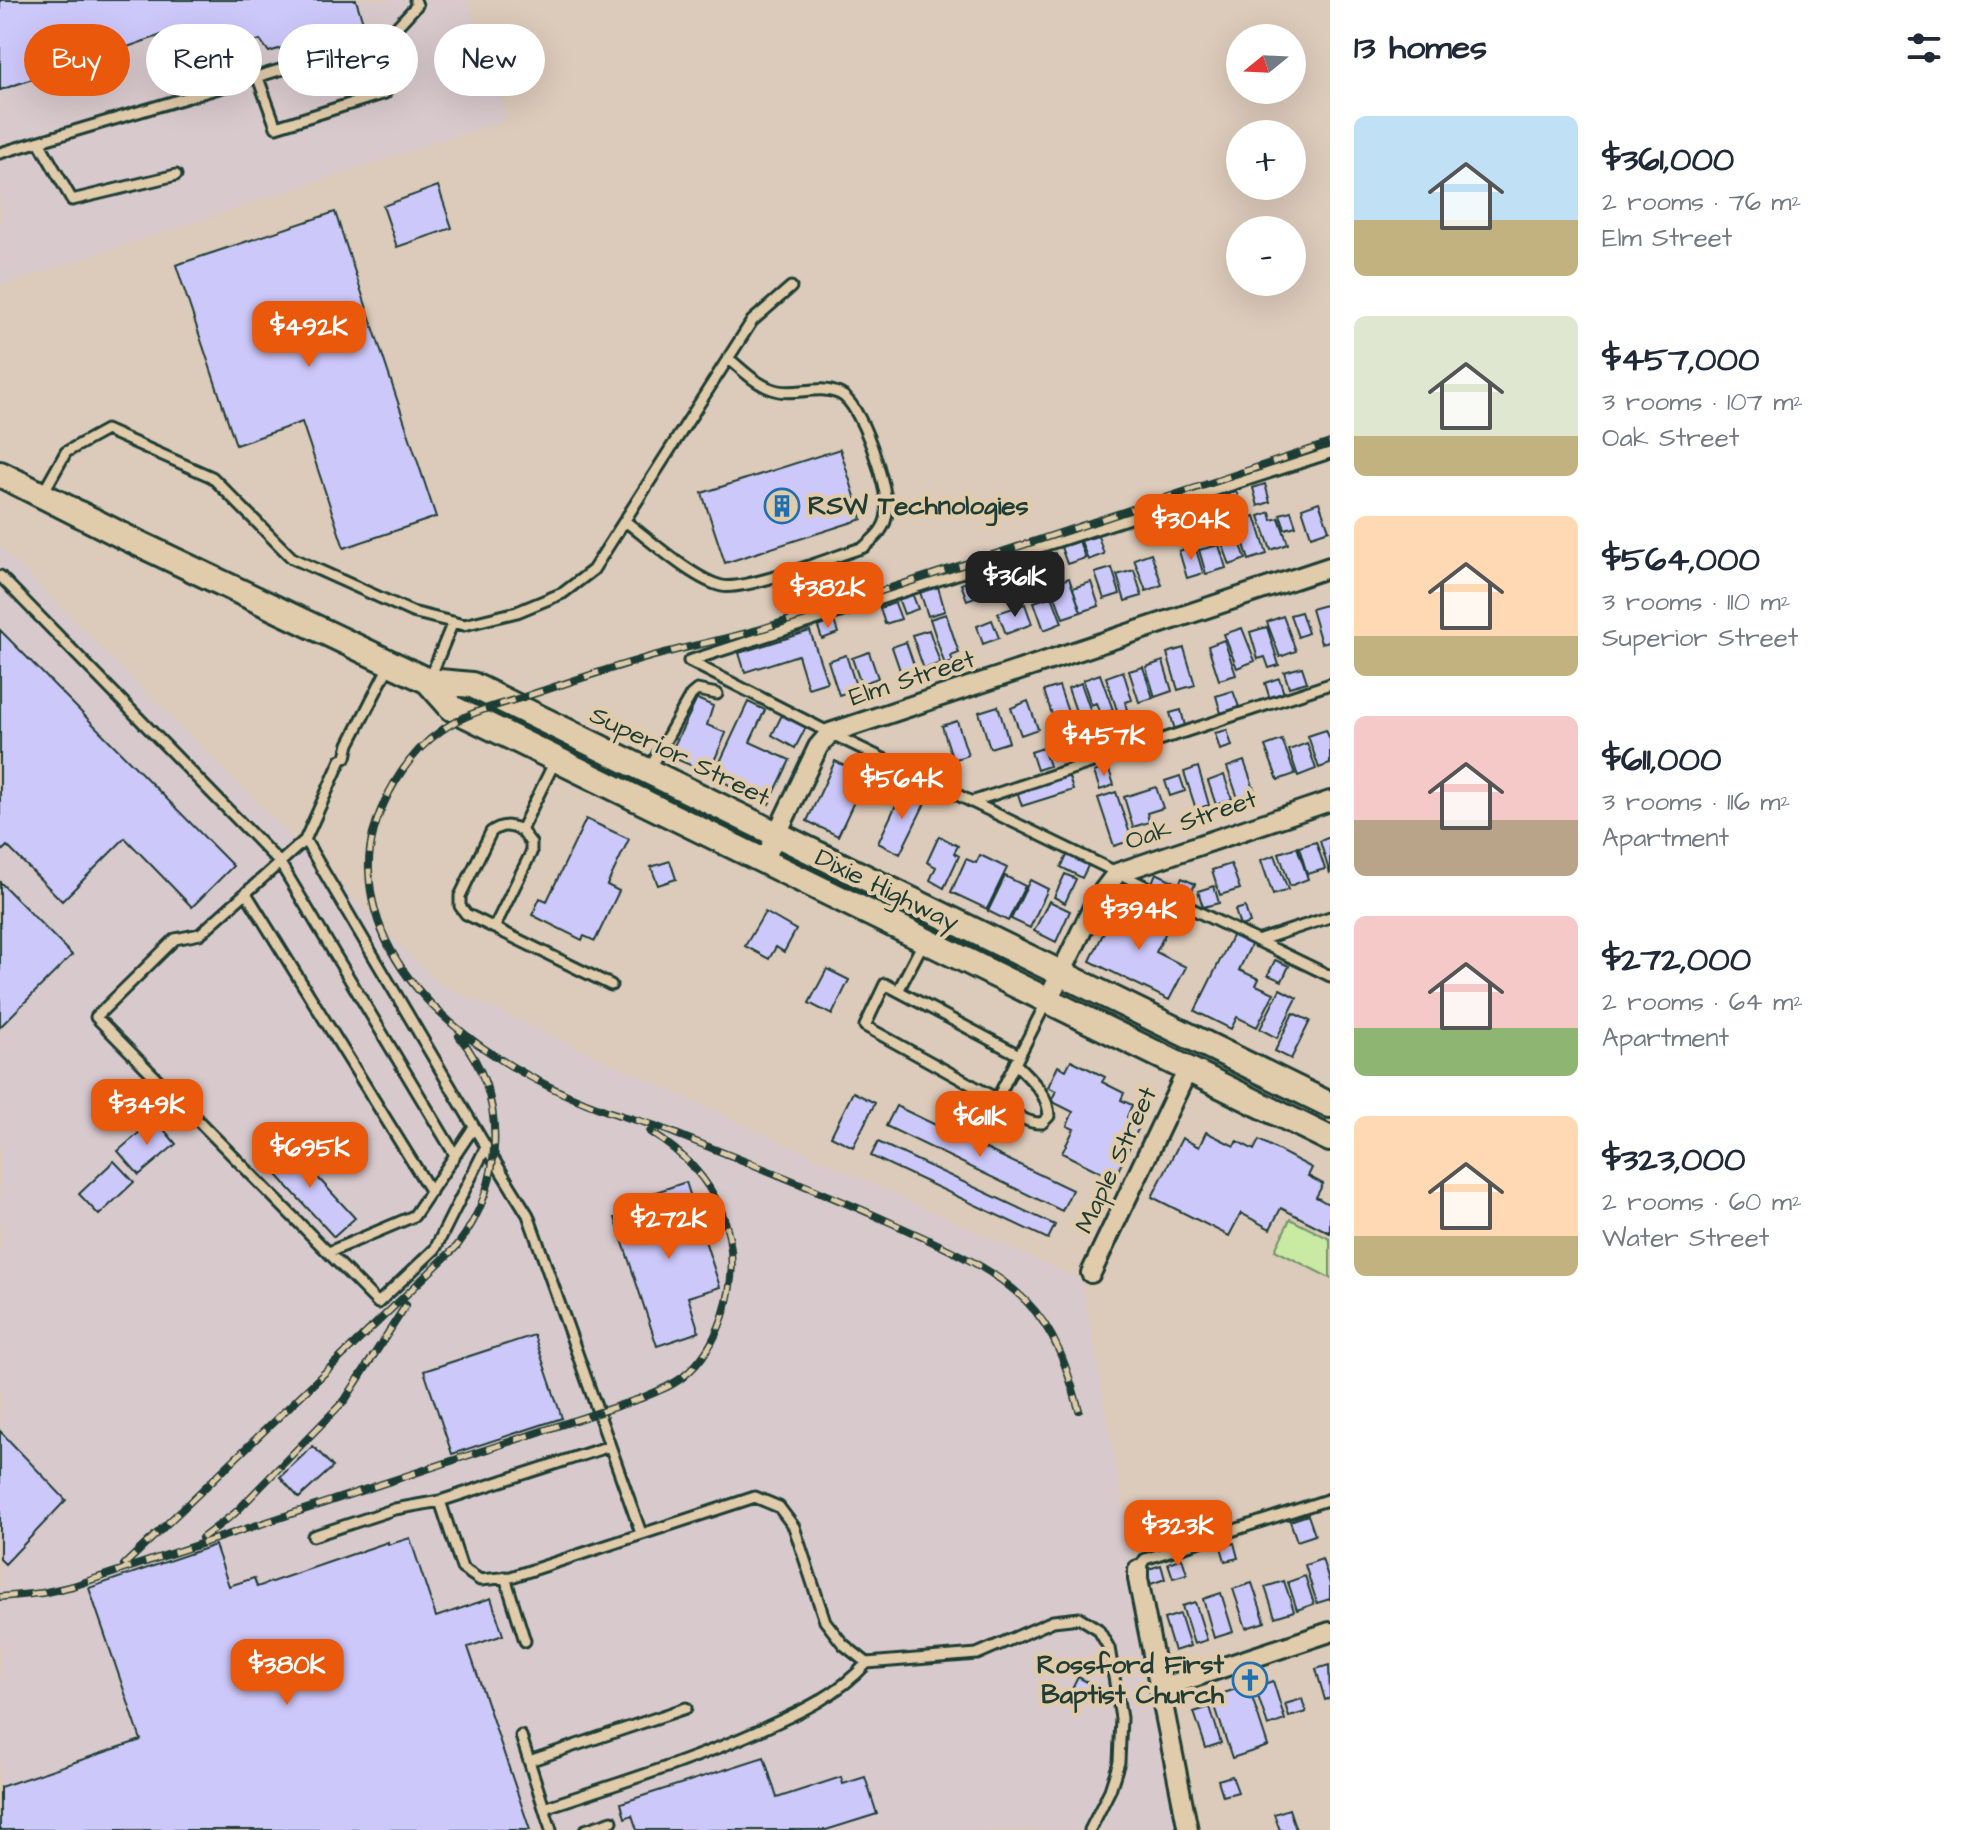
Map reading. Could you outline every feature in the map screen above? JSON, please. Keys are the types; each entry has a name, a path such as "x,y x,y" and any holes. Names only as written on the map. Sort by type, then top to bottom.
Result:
{"main road":[{"name":"Superior Street","path":"0,474 428,681 472,685 1330,1105"},
{"name":"Dixie Highway","path":"428,681 452,708 1329,1136"},
{"path":"556,759 570,733"}],"street":[{"name":"Elm Street","path":"764,861 818,747 830,733 1330,567"},
{"name":"Oak Street","path":"1048,1000 1097,899 1117,873 1330,801"},
{"name":"Maple Street","path":"1091,1273 1188,1069"},
{"path":"1138,1570 1188,1830"},
{"path":"1161,1688 1330,1632"}],"lane":[{"path":"262,77 391,33 417,5 415,0"},
{"path":"262,89 276,127 375,96"},
{"path":"0,153 196,96"},
{"path":"39,142 72,200 176,175"},
{"path":"41,496 66,452 106,430 212,477 292,558 412,612 464,625 517,612 563,593 593,570 752,321 791,287"},
{"path":"625,521 704,580 724,587 750,584 864,547 880,535 887,514 883,486 858,414 843,395 822,388 781,392 760,385 728,358"},
{"path":"1330,453 689,661 830,733 1330,976"},
{"path":"0,576 280,863 455,1155"},
{"path":"428,681 453,622"},
{"path":"391,663 349,744 343,746 339,755 341,760 305,840 200,934 175,939 96,1017 378,1303 435,1249 486,1147"},
{"path":"971,802 1330,684"},
{"path":"648,771 691,695 697,690 717,694"},
{"path":"521,830 556,759"},
{"path":"494,928 531,853 531,843 521,830 509,825 499,826 491,832 460,896 460,906 466,914 494,928 611,985"},
{"path":"305,840 528,1215 641,1533"},
{"path":"246,893 431,1192"},
{"path":"1257,941 1330,917"},
{"path":"898,991 924,940"},
{"path":"885,984 898,991 1017,1059 1044,1094 1049,1116 1042,1123 1023,1119 997,1099 865,1026 885,984"},
{"path":"997,1099 1048,1000"},
{"path":"329,1252 414,1216 474,1127"},
{"path":"313,1536 395,1509 440,1501 610,1446"},
{"path":"440,1501 462,1568 480,1580 505,1577 755,1497 779,1507 794,1527 825,1621 843,1644 867,1663 977,1654 1053,1621 1080,1618 1098,1629 1109,1648 1121,1718 1119,1762 1110,1790 1090,1830"},
{"path":"1138,1570 1145,1559 1330,1499"},
{"path":"505,1577 525,1641"},
{"path":"544,1808 710,1752 792,1716 850,1683 867,1663"},
{"path":"529,1761 686,1708"},
{"path":"521,1736 551,1830"},
{"path":"585,1830 612,1821"}],"shaded area":[{"path":"0,0 468,0 476,24 434,24 434,96 499,96 507,119 0,286"},
{"path":"0,547 438,983 1082,1281 1182,1830 0,1830"}],"green space":[{"path":"1290,1219 1330,1239 1330,1278 1275,1250"}],"building":[{"path":"0,0 356,0 363,22 278,24 278,49 269,52 262,43 262,24 146,24 146,40 130,46 130,24 24,24 24,82 0,90"},
{"path":"438,186 452,228 397,247 383,206"},
{"path":"335,212 436,517 344,548 302,422 236,445 176,265"},
{"name":"RSW Technologies","path":"840,449 862,519 725,563 702,493"},
{"path":"1265,484 1270,502 1258,506 1253,488"},
{"path":"1236,491 1241,506 1231,509 1226,495"},
{"path":"1224,497 1230,516 1213,522 1206,503"},
{"path":"1319,502 1329,530 1311,536 1302,508"},
{"path":"1198,509 1203,523 1192,527 1188,512"},
{"path":"1173,510 1179,526 1158,533 1153,516"},
{"path":"1291,511 1296,526 1285,529 1280,514"},
{"path":"1270,512 1272,520 1279,518 1288,544 1271,550 1259,516"},
{"path":"1255,516 1267,554 1249,560 1237,521"},
{"path":"1237,534 1246,559 1230,565 1221,540"},
{"path":"1098,536 1104,554 1088,560 1081,541"},
{"path":"1079,541 1085,558 1067,564 1061,547"},
{"path":"1219,545 1226,568 1206,574 1199,550"},
{"path":"1195,546 1203,573 1187,578 1179,551"},
{"path":"1055,553 1060,570 1048,574 1043,557"},
{"path":"1151,553 1162,585 1146,591 1134,559"},
{"path":"1007,568 1014,587 988,596 981,576"},
{"path":"1112,568 1120,594 1104,599 1095,573"},
{"path":"1134,570 1142,596 1125,601 1117,575"},
{"path":"1069,578 1081,612 1063,618 1051,585"},
{"path":"973,580 978,596 967,600 961,584"},
{"path":"1091,582 1099,606 1081,612 1073,588"},
{"path":"938,587 945,611 928,616 920,592"},
{"path":"912,593 918,609 904,614 898,598"},
{"path":"1052,596 1062,623 1044,630 1034,602"},
{"path":"895,603 901,619 885,624 880,608"},
{"path":"1025,604 1032,624 1006,634 998,613"},
{"path":"1329,604 1330,641 1321,643 1311,609"},
{"path":"1301,612 1308,633 1298,637 1290,615"},
{"path":"946,614 959,653 951,656 953,662 945,665 930,619"},
{"path":"1283,616 1296,651 1280,657 1267,622"},
{"path":"992,620 999,638 983,644 977,626"},
{"path":"834,621 838,633 822,639 818,627"},
{"path":"1267,627 1279,665 1269,668 1265,657 1258,659 1250,632"},
{"path":"1242,628 1255,661 1237,668 1224,634"},
{"path":"0,630 233,866 192,907 125,838 62,901 7,846 0,853"},
{"path":"929,630 940,663 924,669 912,635"},
{"path":"810,631 827,682 808,688 798,655 745,672 739,653"},
{"path":"1224,640 1236,675 1219,680 1208,646"},
{"path":"906,642 915,668 901,673 892,647"},
{"path":"1184,648 1195,685 1178,690 1167,653"},
{"path":"869,652 878,678 861,684 852,658"},
{"path":"846,655 857,689 839,695 828,661"},
{"path":"1163,661 1172,691 1155,697 1146,667"},
{"path":"1143,667 1153,698 1139,702 1129,671"},
{"path":"1302,667 1307,682 1289,687 1284,672"},
{"path":"1123,671 1132,700 1125,702 1127,710 1118,713 1106,677"},
{"path":"1100,674 1113,710 1100,714 1096,703 1091,705 1083,680"},
{"path":"1279,678 1284,694 1270,699 1265,683"},
{"path":"1081,683 1093,718 1080,723 1068,688"},
{"path":"1059,686 1071,721 1056,726 1044,691"},
{"path":"1233,691 1239,707 1221,713 1216,696"},
{"path":"697,699 713,706 707,725 726,733 709,773 669,756"},
{"path":"1028,701 1038,729 1021,735 1011,708"},
{"path":"748,702 765,710 750,742 790,760 769,804 713,777"},
{"path":"998,706 1009,742 990,748 979,712"},
{"path":"1181,710 1185,726 1175,730 1170,713"},
{"path":"783,713 807,725 795,748 772,735"},
{"path":"1136,718 1141,733 1127,738 1122,722"},
{"path":"957,721 968,755 953,760 942,726"},
{"path":"1117,725 1122,741 1105,747 1100,730"},
{"path":"1227,730 1232,746 1220,750 1215,733"},
{"path":"1326,730 1330,740 1330,764 1319,768 1308,736"},
{"path":"1092,733 1098,749 1086,753 1080,738"},
{"path":"1282,740 1295,774 1278,780 1265,746"},
{"path":"1307,743 1316,769 1298,776 1289,750"},
{"path":"1043,748 1049,766 1037,770 1031,752"},
{"path":"835,761 866,776 838,836 807,821"},
{"path":"1244,761 1255,792 1238,798 1227,767"},
{"path":"1108,767 1114,785 1100,790 1094,772"},
{"path":"1198,767 1209,805 1196,809 1184,772"},
{"path":"1068,774 1073,790 1022,806 1017,791"},
{"path":"1224,775 1232,799 1216,805 1208,781"},
{"path":"1180,776 1185,791 1170,796 1165,781"},
{"path":"1156,787 1163,808 1147,813 1149,822 1133,827 1124,797"},
{"path":"904,788 927,799 900,854 878,843"},
{"path":"1116,792 1132,840 1114,846 1098,798"},
{"path":"586,819 629,839 607,885 619,891 595,941 584,936 582,940 532,915 540,898 547,901"},
{"path":"939,836 958,846 954,853 959,856 944,888 930,880 936,867 927,862"},
{"path":"1330,837 1330,874 1320,841"},
{"path":"1316,842 1325,869 1307,874 1299,847"},
{"path":"1297,847 1308,879 1290,886 1279,853"},
{"path":"1068,854 1089,864 1082,878 1061,867"},
{"path":"980,855 1007,868 987,909 951,892 966,859 976,863"},
{"path":"1275,855 1288,890 1273,895 1261,860"},
{"path":"670,861 676,879 658,885 651,867"},
{"path":"1231,864 1240,889 1220,895 1212,870"},
{"path":"1156,873 1179,884 1182,878 1195,884 1188,900 1152,883"},
{"path":"1065,874 1076,879 1065,903 1054,897"},
{"path":"1005,876 1025,886 1008,921 988,911"},
{"path":"1030,880 1048,889 1030,928 1011,919"},
{"path":"0,882 72,955 0,1027"},
{"path":"1214,886 1219,903 1203,907 1198,891"},
{"path":"1049,901 1070,911 1056,942 1034,931"},
{"path":"1143,904 1173,918 1156,952 1186,967 1169,1000 1090,961 1113,913 1134,923"},
{"path":"1245,907 1250,923 1240,926 1235,910"},
{"path":"765,912 796,930 784,952 776,947 769,959 745,946"},
{"path":"1233,934 1252,943 1239,970 1259,979 1256,985 1274,993 1257,1027 1237,1017 1231,1029 1195,1011"},
{"path":"1275,960 1289,966 1282,981 1268,975"},
{"path":"827,969 849,980 832,1015 809,1003"},
{"path":"1280,989 1297,998 1277,1038 1260,1029"},
{"path":"1293,1013 1310,1021 1291,1059 1275,1051"},
{"path":"1071,1060 1105,1077 1102,1082 1124,1093 1121,1100 1132,1105 1127,1117 1141,1123 1114,1179 1062,1153 1074,1129 1067,1126 1073,1112 1051,1101 1056,1091 1048,1087 1058,1066 1066,1070"},
{"path":"853,1092 875,1103 853,1147 831,1136"},
{"path":"896,1106 1072,1190 1062,1211 886,1126"},
{"path":"155,1119 176,1144 139,1175 118,1151"},
{"path":"1206,1132 1234,1146 1237,1141 1254,1150 1259,1140 1312,1168 1308,1176 1323,1184 1316,1197 1330,1205 1330,1233 1281,1208 1270,1229 1241,1213 1229,1236 1152,1197 1182,1138 1199,1147"},
{"path":"878,1142 1055,1225 1048,1239 871,1156"},
{"path":"287,1144 355,1218 334,1237 266,1163"},
{"path":"114,1161 134,1182 99,1215 79,1194"},
{"path":"686,1182 720,1287 688,1297 699,1332 657,1346 615,1218 657,1205 653,1193"},
{"path":"534,1335 562,1418 452,1454 424,1371"},
{"path":"0,1431 66,1500 5,1564 0,1559"},
{"path":"313,1446 333,1467 299,1498 280,1477"},
{"path":"1308,1515 1315,1535 1297,1541 1290,1521"},
{"path":"410,1538 436,1617 491,1598 503,1635 468,1647 530,1830 0,1830 0,1787 141,1740 89,1588 215,1545 229,1586 254,1578 257,1587 388,1542 388,1545"},
{"path":"1234,1543 1238,1558 1225,1561 1221,1547"},
{"path":"1182,1558 1187,1574 1173,1578 1168,1563"},
{"path":"1322,1559 1330,1584 1330,1599 1317,1603 1305,1565"},
{"path":"1161,1565 1165,1579 1151,1584 1146,1570"},
{"path":"1305,1576 1314,1604 1297,1610 1288,1582"},
{"path":"1284,1581 1294,1611 1275,1617 1265,1587"},
{"path":"1252,1583 1265,1622 1246,1628 1233,1589"},
{"path":"1221,1593 1233,1632 1214,1638 1203,1599"},
{"path":"1195,1602 1207,1640 1194,1644 1182,1606"},
{"path":"1180,1614 1190,1646 1174,1651 1164,1619"},
{"path":"1329,1665 1330,1698 1325,1700 1316,1669"},
{"path":"1078,1677 1093,1685 1085,1701 1070,1693"},
{"path":"1273,1681 1285,1720 1268,1726 1255,1687"},
{"path":"1248,1685 1268,1746 1232,1758 1212,1697"},
{"path":"1302,1699 1306,1712 1289,1717 1285,1704"},
{"path":"1210,1707 1221,1743 1206,1748 1194,1712"},
{"path":"764,1757 777,1798 841,1777 843,1784 865,1777 877,1814 826,1830 637,1830 632,1815 625,1818 621,1803"},
{"path":"1232,1776 1238,1792 1223,1796 1218,1780"},
{"path":"1289,1809 1296,1830 1280,1830 1274,1814"}],"railway":[{"path":"1079,1410 1065,1366 1045,1325 1012,1288 980,1266 809,1187 659,1127 567,1095 487,1051 451,1023 419,991 393,954 376,914 369,870 374,831 389,792 413,757 442,730 472,714 630,663 752,632 835,606 1330,443"},
{"path":"124,1565 457,1246 473,1222 491,1169 493,1114 475,1061 459,1036"},
{"path":"0,1597 73,1586 639,1399 683,1377 708,1350 723,1316 730,1288 732,1261 729,1235 721,1210 693,1167 650,1132"},
{"path":"202,1538 235,1513 345,1400 406,1305"}],"place":[{"name":"RSW Technologies","path":"782,506"},
{"name":"Rossford First Baptist Church","path":"1250,1680"}]}
